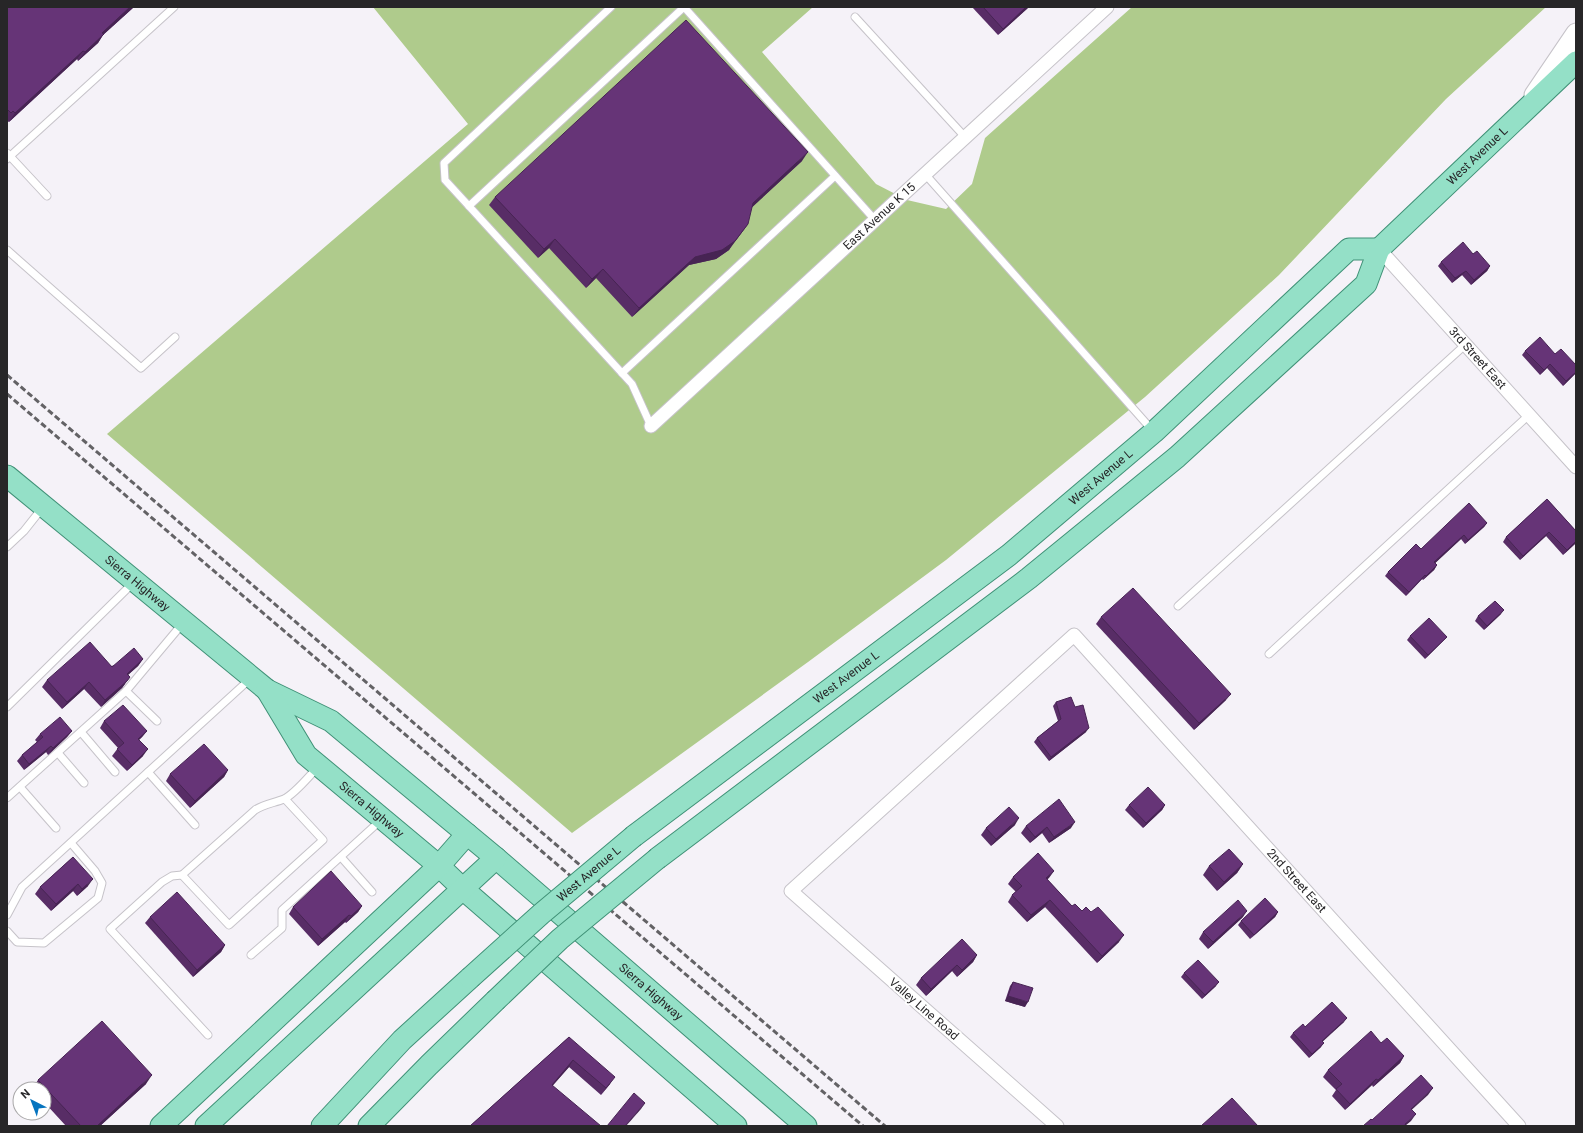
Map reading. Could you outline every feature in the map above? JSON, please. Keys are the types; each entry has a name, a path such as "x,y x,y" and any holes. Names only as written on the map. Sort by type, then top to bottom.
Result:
{"main road":[{"path":"1520,115 1576,33"},
{"name":"West Avenue L","path":"369,1126 429,1065 560,939 658,858 1029,578 1177,457 1366,284 1379,249 1576,62"},
{"name":"West Avenue L","path":"322,1126 402,1040 541,914 634,836 1009,556 1154,432 1349,249 1379,249"},
{"name":"Sierra Highway","path":"7,476 260,684 331,720 496,858 806,1126"},
{"name":"Sierra Highway","path":"260,684 306,755 383,818 439,866 463,889"},
{"path":"160,1126 439,866 467,834"},
{"path":"206,1126 496,858"},
{"path":"463,889 736,1126"}],"street":[{"name":"East Avenue K 15","path":"652,426 1107,7"},
{"name":"3rd Street East","path":"1379,249 1576,467"},
{"name":"Valley Line Road","path":"1057,1126 792,891 1074,635"},
{"name":"2nd Street East","path":"1074,635 1519,1126"}],"lane":[{"path":"47,196 8,156 174,7"},
{"path":"611,7 444,163 445,180 632,384 652,426"},
{"path":"469,206 684,7 875,220"},
{"path":"855,17 965,137"},
{"path":"925,174 1154,432"},
{"path":"622,373 835,176"},
{"path":"7,250 141,368 175,337"},
{"path":"1178,606 1465,345"},
{"path":"1269,654 1529,416"},
{"path":"7,547 24,531 44,507"},
{"path":"7,708 135,581"},
{"path":"7,798 126,691 184,622"},
{"path":"7,915 22,887 148,772 260,684"},
{"path":"126,691 157,721"},
{"path":"81,732 115,772"},
{"path":"58,753 84,783"},
{"path":"208,1035 110,929 162,882 172,876 182,875 254,810 264,804 285,799 320,765"},
{"path":"148,772 195,825"},
{"path":"20,787 56,828"},
{"path":"182,875 229,925 323,840 285,799"},
{"path":"251,955 282,928 282,910 341,858 383,818"},
{"path":"7,931 17,942 44,943 98,898 102,883 95,871 71,843"},
{"path":"341,858 372,892"}],"green space":[{"path":"373,7 813,7 762,52 876,184 907,200 946,209 972,184 985,138 1132,7 1546,7 1446,99 1279,275 1145,397 946,560 572,833 107,434 468,124"}],"building":[{"path":"7,7 130,7 102,33 104,34 85,52 83,51 15,113 13,111 11,113 7,109"},
{"path":"983,7 1026,7 1003,29"},
{"path":"686,20 808,152 753,203 748,224 735,241 722,250 695,257 639,308 603,269 592,279 555,239 544,249 495,197"},
{"path":"1463,242 1473,254 1477,251 1490,266 1474,280 1466,271 1455,278 1441,262"},
{"path":"1540,337 1555,354 1561,349 1576,365 1576,372 1566,381 1550,364 1544,370 1525,351"},
{"path":"1547,499 1576,531 1576,541 1567,550 1549,532 1523,556 1506,537"},
{"path":"1469,503 1487,523 1468,540 1464,535 1434,562 1437,565 1409,592 1388,572 1416,544 1421,549"},
{"path":"1133,588 1231,694 1199,723 1101,617"},
{"path":"1495,601 1504,610 1487,626 1478,616"},
{"path":"1429,618 1447,637 1428,655 1410,636"},
{"path":"90,642 112,667 134,648 143,659 127,674 130,677 127,681 105,700 89,682 67,702 47,680"},
{"path":"1071,697 1075,707 1083,705 1089,728 1051,757 1037,738 1061,719 1056,702"},
{"path":"123,705 147,731 138,739 148,749 132,765 117,749 124,743 104,721"},
{"path":"60,717 72,731 53,748 51,746 29,764 22,755 43,737 40,734"},
{"path":"204,744 228,770 195,801 170,774"},
{"path":"1148,787 1165,805 1146,823 1129,805"},
{"path":"1059,799 1075,822 1054,837 1047,827 1035,837 1026,826"},
{"path":"1009,807 1019,818 996,839 986,828"},
{"path":"1229,849 1243,864 1224,882 1209,866"},
{"path":"1038,853 1054,871 1046,878 1072,906 1075,904 1082,911 1086,907 1091,912 1098,907 1124,935 1102,956 1050,900 1031,915 1012,895 1022,886 1013,877"},
{"path":"73,857 93,879 82,889 78,884 56,904 40,887"},
{"path":"331,871 362,906 351,916 349,915 322,939 293,907"},
{"path":"177,892 225,945 197,970 150,917"},
{"path":"1265,898 1278,912 1254,935 1241,921"},
{"path":"1238,900 1247,911 1213,942 1203,932"},
{"path":"962,939 977,955 962,970 957,965 931,989 921,978"},
{"path":"1198,960 1219,982 1205,995 1184,973"},
{"path":"1013,982 1033,988 1028,1002 1008,996"},
{"path":"1332,1002 1347,1018 1322,1041 1324,1043 1312,1054 1293,1033 1303,1024 1305,1027"},
{"path":"102,1021 152,1075 97,1126 81,1126 52,1095 52,1081 38,1080"},
{"path":"1371,1031 1381,1043 1387,1038 1404,1056 1378,1080 1376,1079 1350,1104 1336,1089 1342,1084 1328,1070"},
{"path":"569,1037 615,1077 606,1088 573,1060 552,1085 601,1126 470,1126"},
{"path":"1421,1075 1433,1088 1411,1109 1416,1114 1405,1124 1406,1126 1363,1126 1371,1119 1372,1120"},
{"path":"634,1093 645,1103 625,1126 607,1126"},
{"path":"1232,1098 1258,1126 1201,1126"}],"railway":[{"path":"7,375 885,1126"},
{"path":"7,394 863,1126"}]}
